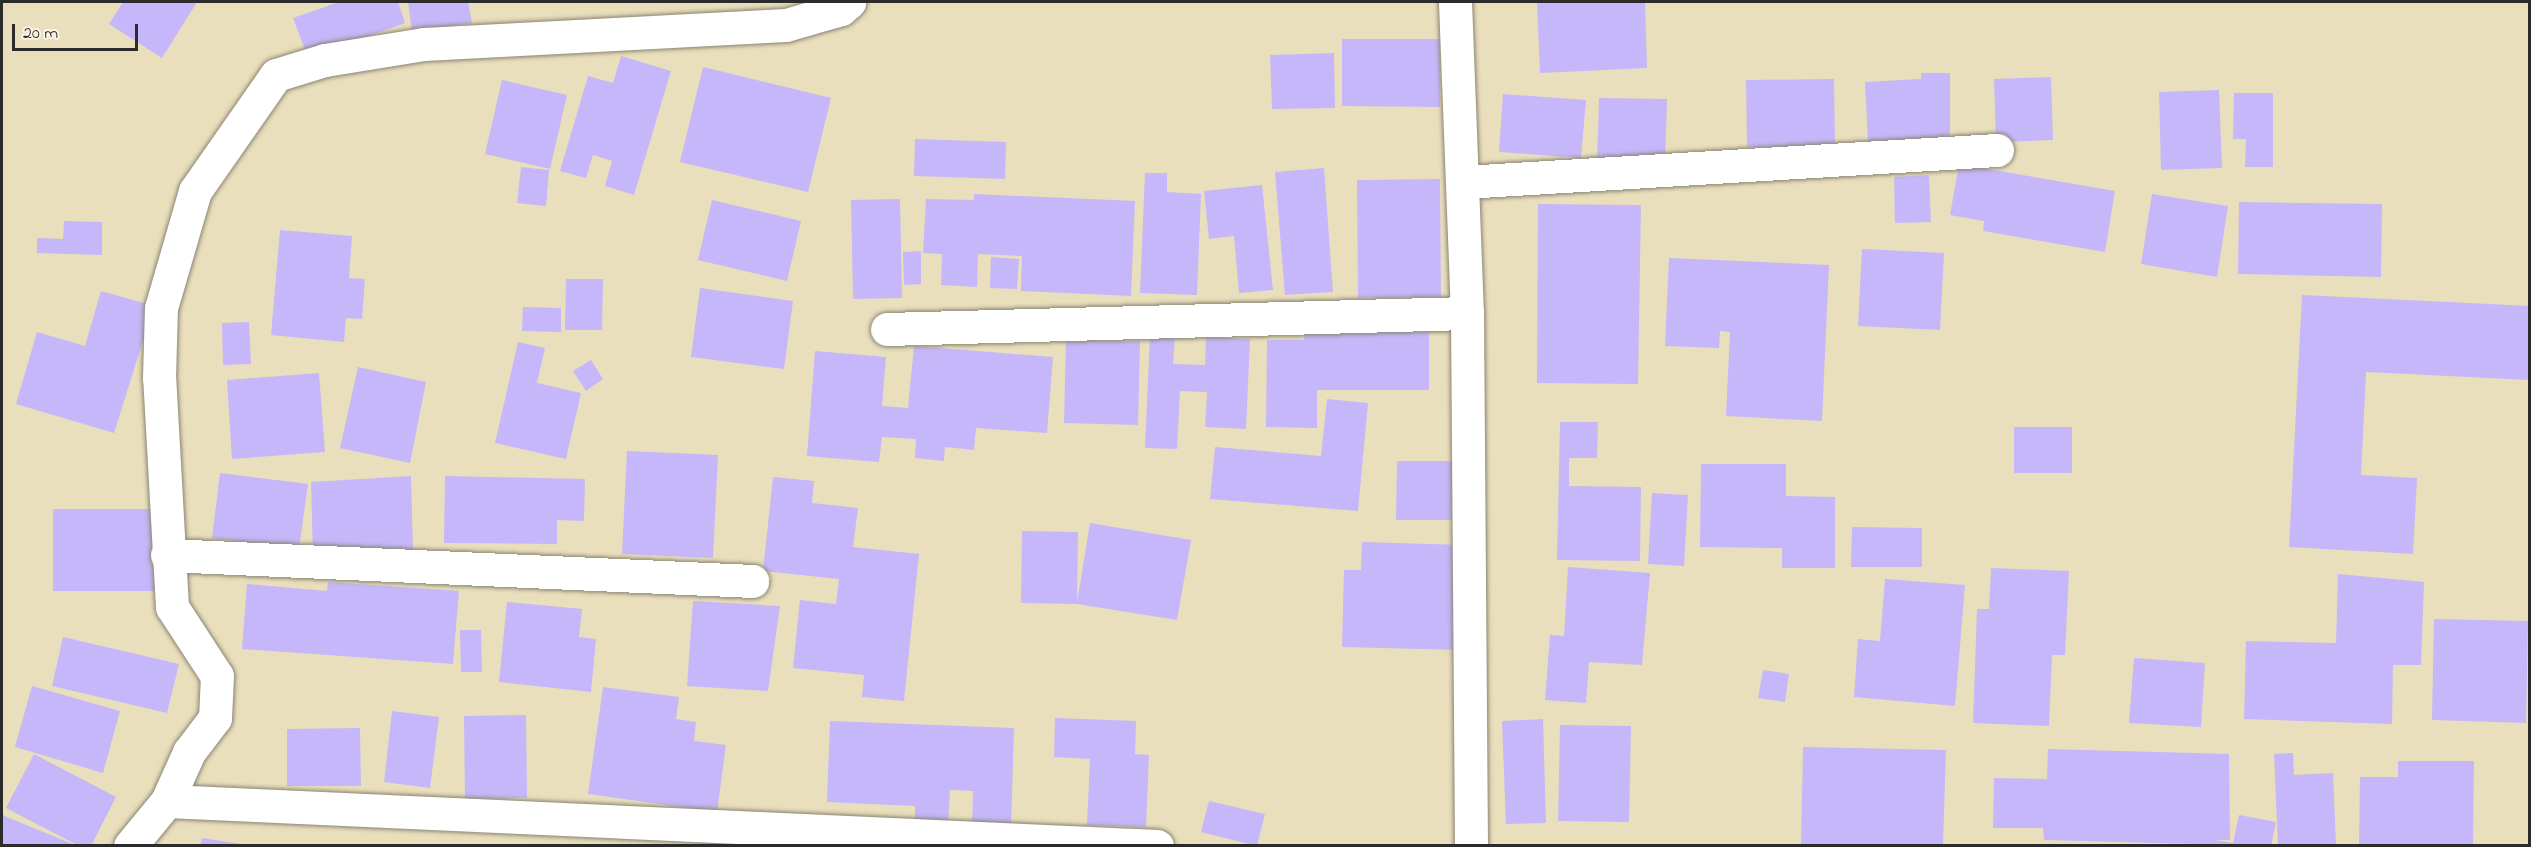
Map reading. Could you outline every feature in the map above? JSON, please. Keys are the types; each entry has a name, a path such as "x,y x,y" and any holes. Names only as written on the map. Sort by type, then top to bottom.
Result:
{"street":[{"path":"130,846 167,801 189,752 216,718 217,675 172,607 167,555 159,378 161,308 195,191 276,75 325,60 424,44 786,25 841,9 849,2"},
{"path":"1455,2 1464,182 1467,313 1471,846"},
{"path":"1464,182 1997,150"},
{"path":"887,329 1467,313"},
{"path":"167,555 752,581"},
{"path":"167,801 1157,846"}],"building":[{"path":"123,2 197,2 162,58 109,24"},
{"path":"339,2 398,2 405,23 308,58 293,18"},
{"path":"408,2 468,2 472,23 412,32"},
{"path":"1537,2 1645,2 1647,68 1540,73"},
{"path":"1342,39 1440,39 1440,107 1342,106"},
{"path":"1334,53 1335,108 1272,109 1270,55"},
{"path":"621,56 671,71 634,195 605,186 612,161 593,155 586,178 560,171 588,76 613,83"},
{"path":"703,67 831,98 808,192 680,162"},
{"path":"1921,73 1950,73 1950,137 1868,142 1865,82 1921,79"},
{"path":"2051,77 2053,140 1996,142 1994,79"},
{"path":"1834,79 1835,146 1747,147 1746,80"},
{"path":"502,80 567,95 550,169 485,154"},
{"path":"2219,90 2222,168 2161,170 2159,92"},
{"path":"2234,93 2273,93 2273,167 2245,167 2246,139 2233,139"},
{"path":"1503,94 1586,100 1581,158 1499,152"},
{"path":"1599,98 1667,99 1665,163 1597,162"},
{"path":"915,139 1006,142 1005,179 914,176"},
{"path":"1959,164 2115,191 2105,252 1983,231 1984,221 1950,215"},
{"path":"521,167 549,170 546,206 517,203"},
{"path":"1324,168 1333,292 1285,295 1275,172"},
{"path":"1145,173 1167,173 1167,192 1201,194 1197,295 1140,293"},
{"path":"1929,175 1931,222 1895,223 1894,177"},
{"path":"1440,179 1441,297 1358,298 1357,180"},
{"path":"1262,185 1273,290 1239,293 1234,236 1209,239 1204,191"},
{"path":"974,194 1135,201 1131,296 1021,291 1022,256 978,254 977,287 941,285 942,254 923,253 926,199 974,200"},
{"path":"2152,194 2228,206 2217,277 2141,264"},
{"path":"900,199 902,298 853,299 851,200"},
{"path":"712,200 801,221 787,281 698,260"},
{"path":"2239,202 2382,204 2381,277 2238,274"},
{"path":"1538,204 1641,205 1638,384 1537,383"},
{"path":"64,221 102,222 102,255 37,253 37,238 63,239"},
{"path":"280,230 352,236 349,278 365,279 362,319 346,318 344,342 271,335"},
{"path":"1862,249 1944,253 1940,330 1858,326"},
{"path":"921,251 921,284 904,285 903,252"},
{"path":"991,257 1019,259 1017,289 990,288"},
{"path":"1669,258 1829,265 1822,421 1726,416 1730,332 1720,331 1719,348 1665,346"},
{"path":"566,279 603,279 602,330 565,330"},
{"path":"700,288 793,301 784,369 691,357"},
{"path":"101,291 154,306 114,433 16,404 37,332 85,346"},
{"path":"2302,295 2530,306 2530,380 2366,372 2361,475 2417,478 2413,554 2289,547"},
{"path":"523,307 561,308 561,332 522,331"},
{"path":"249,322 251,364 223,365 222,323"},
{"path":"1304,331 1429,332 1429,390 1317,390 1317,428 1266,427 1267,340 1304,340"},
{"path":"1150,335 1175,336 1173,364 1205,365 1206,337 1250,339 1246,429 1205,427 1207,392 1180,391 1177,449 1145,448"},
{"path":"1066,340 1140,341 1138,425 1064,423"},
{"path":"518,342 545,348 537,383 581,393 566,459 495,443"},
{"path":"914,346 1053,357 1047,433 976,428 974,450 945,447 944,461 915,458 916,439 882,437 879,462 807,456 815,351 886,357 882,406 908,408"},
{"path":"591,360 603,379 586,391 573,371"},
{"path":"358,367 426,382 410,463 340,448"},
{"path":"319,373 325,452 232,459 227,380"},
{"path":"1327,399 1368,403 1358,511 1210,499 1215,447 1321,456"},
{"path":"1560,422 1598,422 1597,458 1569,458 1569,486 1641,487 1640,561 1557,560"},
{"path":"2014,427 2072,427 2072,473 2014,473"},
{"path":"627,451 718,455 713,558 622,554"},
{"path":"1397,461 1453,461 1452,520 1396,520"},
{"path":"1701,464 1786,464 1786,496 1835,497 1835,568 1782,568 1782,548 1700,547"},
{"path":"220,473 308,484 299,549 212,538"},
{"path":"411,476 413,554 313,557 311,482"},
{"path":"445,476 585,479 584,521 557,520 557,544 444,543"},
{"path":"773,477 814,481 812,503 858,508 853,547 919,554 904,701 862,697 864,675 793,668 800,600 836,604 839,579 763,571"},
{"path":"1652,493 1688,495 1684,566 1648,564"},
{"path":"53,509 164,509 164,591 53,591"},
{"path":"1090,523 1191,540 1177,620 1077,604 1021,603 1022,531 1078,532 1077,603"},
{"path":"1852,527 1922,528 1922,567 1851,567"},
{"path":"1362,542 1464,545 1461,650 1342,647 1344,570 1361,570"},
{"path":"1568,567 1650,573 1642,665 1589,662 1586,703 1545,700 1550,635 1564,636"},
{"path":"1991,568 2069,571 2065,655 2052,655 2049,726 1973,723 1977,609 1989,609"},
{"path":"2338,574 2424,582 2421,665 2393,665 2392,724 2244,719 2246,641 2336,643"},
{"path":"1885,579 1965,585 1955,706 1854,697 1858,639 1880,641"},
{"path":"328,582 459,591 453,664 242,649 247,584 327,591"},
{"path":"693,601 780,606 768,691 687,686"},
{"path":"507,602 582,609 579,637 596,639 591,692 499,682"},
{"path":"2434,619 2528,621 2526,723 2432,720"},
{"path":"460,630 481,630 482,672 461,672"},
{"path":"63,637 179,664 167,713 52,686"},
{"path":"2134,658 2205,663 2201,727 2129,723"},
{"path":"1763,670 1789,674 1785,702 1758,698"},
{"path":"32,686 120,711 103,773 15,747"},
{"path":"603,687 679,697 676,719 696,722 694,741 726,745 717,812 588,794"},
{"path":"392,711 439,717 430,788 384,782"},
{"path":"526,715 527,798 465,799 464,716"},
{"path":"1055,718 1136,721 1135,754 1149,755 1146,827 1087,825 1090,759 1054,757"},
{"path":"1543,719 1546,823 1506,824 1502,721"},
{"path":"830,721 1014,728 1011,829 972,828 973,791 950,790 948,824 915,823 915,806 827,802"},
{"path":"1560,725 1631,726 1629,822 1558,821"},
{"path":"360,728 361,786 287,786 287,729"},
{"path":"1803,747 1946,750 1943,846 1801,846"},
{"path":"2048,749 2229,754 2230,840 2215,840 2233,843 2239,815 2276,822 2271,846 2044,840 2043,828 1993,828 1994,778 2047,779"},
{"path":"2293,753 2294,775 2333,773 2336,846 2278,846 2274,754"},
{"path":"34,754 116,797 91,846 79,846 6,808"},
{"path":"2398,761 2474,761 2473,846 2359,846 2360,777 2398,777"},
{"path":"1209,801 1265,814 1257,846 1201,832"},
{"path":"2,815 75,845 75,846 2,846"},
{"path":"202,838 241,844 241,846 200,846"},
{"path":"698,840 729,844 729,846 697,846"}]}
